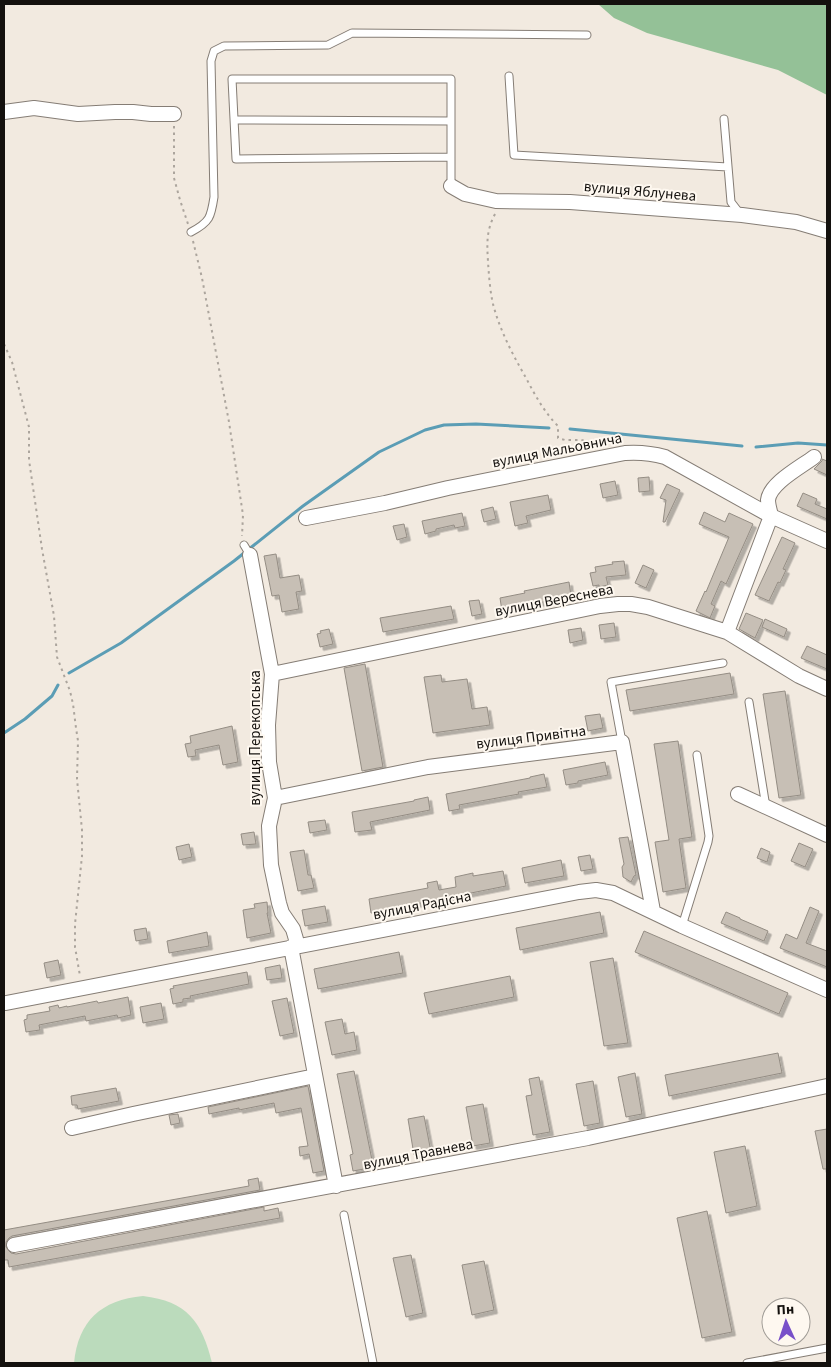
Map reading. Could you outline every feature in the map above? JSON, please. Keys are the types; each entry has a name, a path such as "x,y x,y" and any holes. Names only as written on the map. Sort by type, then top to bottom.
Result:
{"street":[{"path":"4,112 34,108 78,114 133,112 174,114"},
{"name":"вулиця Яблунева","path":"451,186 465,194 496,201 570,202 742,215 796,222 827,231"},
{"name":"вулиця Мальовнича","path":"306,518 625,453 640,452 665,457 771,516 827,541"},
{"path":"727,632 771,516 768,501 772,490 814,457"},
{"name":"вулиця Перекопська","path":"247,550 272,674 268,726 269,762 275,798 269,826 271,865 282,913 293,929 294,946 315,1076 336,1186"},
{"name":"вулиця Вереснева","path":"272,674 571,612 618,604 631,604 648,607 727,632 799,676 827,689"},
{"path":"622,742 653,911"},
{"name":"вулиця Привітна","path":"275,798 428,767 622,742"},
{"path":"738,794 827,835"},
{"name":"вулиця Радісна","path":"6,1003 294,946 596,890 613,893 682,926 827,990"},
{"path":"72,1128 315,1076"},
{"name":"вулиця Травнева","path":"14,1245 588,1138 827,1086"}],"lane":[{"path":"191,232 202,226 211,215 214,196 211,61 214,51 224,46 328,45 352,33 587,35"},
{"path":"509,76 514,156 728,167"},
{"path":"451,157 236,159 232,79 451,79 451,121 451,157 451,186"},
{"path":"234,120 451,121"},
{"path":"724,120 730,202 742,215"},
{"path":"622,742 612,682 723,663"},
{"path":"749,702 766,807"},
{"path":"682,926 709,836 697,755"},
{"path":"344,1215 374,1363"},
{"path":"747,1363 827,1348"}],"path":[{"path":"174,114 174,178 191,232 202,278 229,422 243,514 243,540 247,550"},
{"path":"496,214 490,223 487,245 492,303 512,353 548,415 558,426 558,438 581,440 606,446"},
{"path":"4,344 12,362 28,427 29,460 54,616 55,648 73,704 78,741 77,779 82,839 75,947 83,988"}],"green space":[{"path":"598,4 827,4 827,95 778,70 647,33 614,18"},
{"path":"143,1296 171,1303 190,1316 203,1336 212,1363 74,1363 76,1348 81,1335 94,1315 115,1302"}],"building":[{"path":"822,459 827,461 827,475 814,469"},
{"path":"649,477 650,491 639,492 638,478"},
{"path":"615,481 618,495 603,498 600,484"},
{"path":"667,484 680,490 665,522 663,522 666,500 660,498"},
{"path":"803,493 817,499 815,504 827,509 827,519 797,506"},
{"path":"548,495 551,510 526,516 528,523 515,526 510,502"},
{"path":"493,507 496,519 484,522 481,510"},
{"path":"704,512 725,522 729,513 753,524 726,584 721,581 711,604 715,606 710,618 696,611 729,537 699,524"},
{"path":"462,513 465,526 455,528 454,525 436,529 436,531 425,534 422,521"},
{"path":"404,524 407,537 397,540 393,526"},
{"path":"782,537 795,543 783,569 786,570 769,601 755,595"},
{"path":"276,554 280,578 299,575 302,591 296,592 299,609 282,612 279,595 272,596 264,556"},
{"path":"624,561 626,575 606,577 608,585 593,586 590,573 596,572 595,567"},
{"path":"643,565 654,570 646,588 635,583"},
{"path":"569,582 571,596 502,611 500,598"},
{"path":"479,600 482,614 472,616 469,601"},
{"path":"451,606 454,619 383,632 380,618"},
{"path":"746,613 763,620 755,638 739,629"},
{"path":"765,619 787,629 784,637 762,627"},
{"path":"614,623 616,637 601,639 599,625"},
{"path":"581,628 583,640 570,643 568,630"},
{"path":"329,629 333,644 320,647 317,634 321,633 320,631"},
{"path":"807,646 827,655 827,669 801,658"},
{"path":"365,664 383,767 362,771 344,668"},
{"path":"730,673 734,694 630,711 626,690"},
{"path":"441,675 442,682 467,679 472,709 487,707 490,725 433,733 424,677"},
{"path":"785,691 801,795 779,798 763,694"},
{"path":"600,714 603,728 588,731 585,716"},
{"path":"232,726 238,762 223,765 219,745 195,750 196,756 188,757 185,744 191,743 190,736"},
{"path":"678,741 692,837 679,839 686,888 663,892 655,842 669,840 654,744"},
{"path":"605,762 608,775 566,785 563,770"},
{"path":"544,774 547,787 459,805 460,809 449,811 446,794"},
{"path":"428,797 430,810 370,822 372,830 355,832 352,812"},
{"path":"325,820 327,830 310,833 308,822"},
{"path":"254,832 256,844 243,845 241,834"},
{"path":"628,837 636,875 631,882 623,877 622,867 624,864 619,838"},
{"path":"799,843 813,849 805,867 791,861"},
{"path":"189,844 192,857 179,860 176,847"},
{"path":"761,848 770,852 767,862 757,858"},
{"path":"304,850 308,875 311,875 314,888 298,891 290,852"},
{"path":"590,855 593,869 581,871 578,857"},
{"path":"561,860 564,876 525,883 522,868"},
{"path":"503,871 506,886 371,913 369,899 428,888 427,883 437,881 439,890 456,887 455,877 473,873 473,876"},
{"path":"267,902 271,933 247,938 243,910 255,908 254,904"},
{"path":"325,906 328,922 305,926 302,910"},
{"path":"810,907 819,911 806,943 827,951 827,967 780,948 786,934 797,939"},
{"path":"600,912 604,933 520,950 516,928"},
{"path":"726,912 768,931 764,941 721,923"},
{"path":"146,928 148,939 136,941 134,930"},
{"path":"644,931 788,993 779,1014 635,952"},
{"path":"207,932 209,946 169,953 167,941"},
{"path":"399,952 403,973 318,989 314,969"},
{"path":"613,958 628,1043 604,1046 590,962"},
{"path":"58,960 61,975 47,978 44,963"},
{"path":"280,965 282,978 267,980 265,968"},
{"path":"247,972 249,984 190,996 191,998 183,999 183,1002 173,1004 170,989 174,988 173,986"},
{"path":"510,976 514,997 429,1014 424,993"},
{"path":"128,997 131,1015 118,1018 117,1015 86,1021 85,1016 39,1025 40,1030 26,1032 24,1020 27,1019 27,1015 50,1011 49,1007 58,1005 59,1008 67,1007"},
{"path":"287,998 294,1033 280,1036 272,1001"},
{"path":"161,1003 164,1019 143,1023 140,1007"},
{"path":"342,1019 345,1034 354,1032 357,1050 332,1055 325,1022"},
{"path":"778,1053 782,1073 669,1096 665,1075"},
{"path":"354,1071 372,1160 363,1162 364,1169 353,1171 350,1155 353,1154 337,1074"},
{"path":"635,1073 642,1114 626,1117 618,1077"},
{"path":"539,1077 550,1132 533,1135 526,1096 532,1095 529,1079"},
{"path":"593,1081 600,1123 584,1126 576,1084"},
{"path":"308,1086 324,1171 313,1173 309,1154 300,1156 299,1147 308,1146 301,1108 276,1113 274,1103 209,1114 208,1107"},
{"path":"116,1088 119,1101 78,1109 77,1105 72,1105 71,1096"},
{"path":"483,1104 490,1143 473,1146 466,1107"},
{"path":"178,1114 180,1123 171,1125 169,1115"},
{"path":"424,1116 431,1152 414,1155 408,1119"},
{"path":"827,1129 827,1169 823,1169 815,1131"},
{"path":"745,1146 757,1206 726,1213 714,1152"},
{"path":"258,1178 260,1190 12,1236 6,1242 6,1247 11,1253 16,1254 264,1207 264,1211 278,1208 280,1218 9,1267 8,1260 4,1260 4,1230 249,1186 248,1180"},
{"path":"707,1211 732,1332 702,1338 677,1218"},
{"path":"411,1255 423,1313 406,1317 393,1258"},
{"path":"484,1261 494,1310 472,1315 462,1265"}],"waterway":[{"path":"69,673 121,643 234,561 303,506 379,452 425,430 444,425 476,424 549,428"},
{"path":"570,429 742,446"},
{"path":"756,447 798,443 827,445"},
{"path":"4,733 25,719 52,696 58,685"}]}
